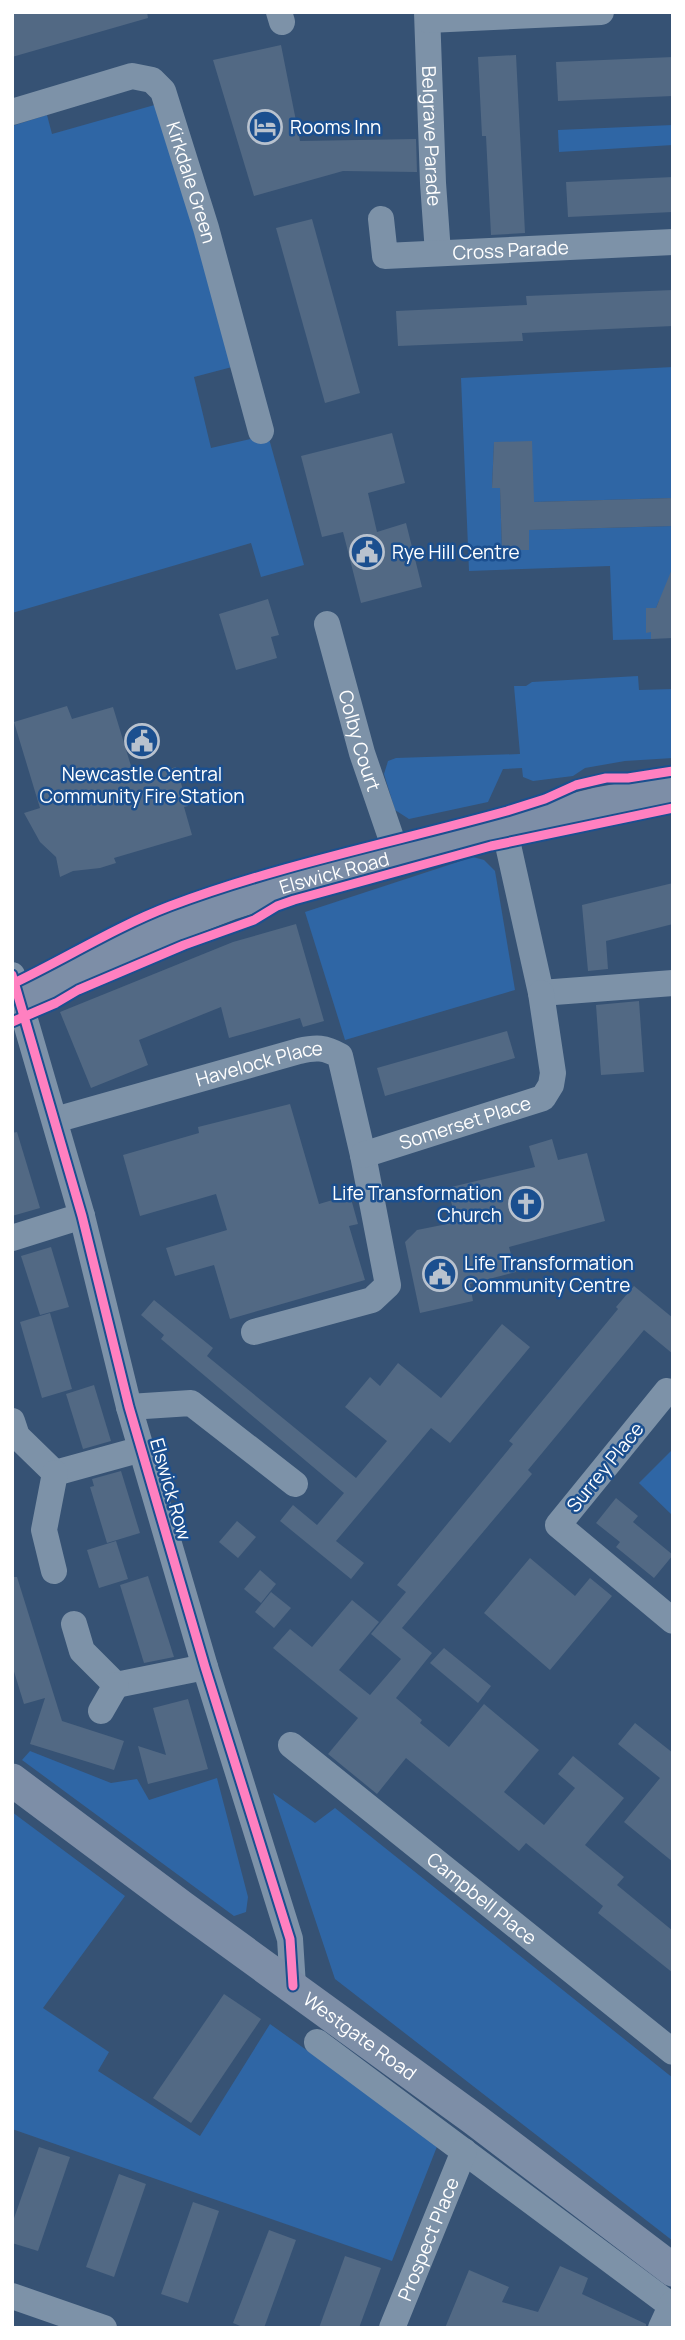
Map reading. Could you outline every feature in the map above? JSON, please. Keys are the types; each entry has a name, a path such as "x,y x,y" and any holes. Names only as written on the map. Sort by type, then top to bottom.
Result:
{"main road":[{"name":"Elswick Road","path":"15,992 68,973 232,903 504,827 597,804 673,790"},
{"name":"Westgate Road","path":"12,1780 474,2119 673,2270"}],"street":[{"name":"Belgrave Parade","path":"438,253 428,16 601,12"},
{"name":"Kirkdale Green","path":"12,112 132,76 152,80 163,91 206,228 261,431"},
{"name":"Cross Parade","path":"381,219 384,256 673,242"},
{"name":"Colby Court","path":"327,624 362,753 397,855"},
{"name":"Somerset Place","path":"363,1155 543,1098 551,1085 553,1073 541,993 504,827"},
{"path":"541,993 673,983"},
{"name":"Elswick Row","path":"15,992 82,1216 129,1407 205,1667 290,1939 293,1986"},
{"name":"Havelock Place","path":"55,1120 299,1051 327,1048 340,1056 363,1155 388,1286 372,1300 254,1332"},
{"path":"12,1238 82,1216"},
{"name":"Surrey Place","path":"667,1391 558,1525 673,1621"},
{"path":"129,1407 191,1403 295,1484"},
{"path":"12,1421 17,1436 55,1473"},
{"path":"55,1473 142,1449"},
{"path":"54,1571 44,1530 55,1473"},
{"path":"74,1624 82,1651 116,1685"},
{"path":"100,1711 116,1685 205,1667"},
{"name":"Campbell Place","path":"290,1745 673,2052"},
{"path":"317,2042 665,2301 668,2311"},
{"name":"Prospect Place","path":"392,2328 464,2151"},
{"path":"12,2296 104,2328"}],"shaded area":[{"path":"158,104 232,367 194,377 211,448 268,435 304,565 261,577 251,543 12,613 12,126 47,115 52,134"},
{"path":"673,125 673,145 559,152 558,130"},
{"path":"673,367 673,498 534,502 494,443 492,487 500,488 502,550 529,550 529,530 673,526 673,607 659,601 656,608 646,608 646,632 651,632 651,639 613,640 610,566 469,571 461,378"},
{"path":"638,676 639,690 673,689 673,758 625,761 585,768 573,776 533,781 523,777 522,768 503,769 488,802 409,819 395,810 384,774 388,761 396,758 520,754 514,686 526,686 532,682"},
{"path":"473,857 484,860 495,871 515,990 345,1040 305,912"},
{"path":"673,1449 673,1516 639,1483"},
{"path":"30,1751 111,1783 137,1779 149,1800 217,1778 248,1897 246,1912 234,1916 22,1760"},
{"path":"273,1793 315,1823 335,1808 673,2078 673,2241 335,1979"},
{"path":"12,1812 125,1896 43,2008 109,2052 98,2071 200,2136 270,2024 438,2144 392,2261 12,2129"}],"building":[{"path":"12,12 147,12 148,18 12,57"},
{"name":"Rooms Inn","path":"281,45 300,141 416,139 417,172 343,171 254,196 213,60"},
{"path":"516,55 525,233 491,235 486,136 482,136 478,57"},
{"path":"673,57 673,96 558,101 556,62"},
{"path":"673,177 673,212 568,217 566,182"},
{"path":"312,219 360,393 325,403 276,228"},
{"path":"673,290 673,326 522,333 523,341 398,346 396,311 527,305 526,296"},
{"path":"392,433 405,483 368,493 377,532 406,523 422,587 361,603 343,532 322,537 301,456"},
{"path":"532,441 534,502 673,498 673,526 529,530 529,550 502,550 500,488 492,488 494,442"},
{"path":"672,569 673,638 651,639 651,632 646,633 646,608 656,608"},
{"path":"268,599 279,635 271,637 277,658 236,670 219,614"},
{"path":"67,706 72,719 113,707 135,779 176,767 188,806 184,807 192,835 114,858 116,863 73,871 60,877 56,857 40,842 24,813 40,808 14,722"},
{"path":"673,883 673,924 606,941 608,969 588,971 582,905"},
{"path":"296,924 324,1021 303,1027 300,1018 229,1038 221,1007 139,1040 148,1065 91,1088 60,1012 233,942"},
{"path":"639,1001 644,1072 601,1075 596,1005"},
{"path":"507,1031 515,1058 385,1096 377,1068"},
{"path":"290,1104 319,1204 350,1195 358,1224 349,1226 365,1280 230,1319 214,1265 175,1276 166,1248 227,1230 216,1194 140,1216 123,1155 199,1133 198,1127"},
{"path":"17,1132 40,1208 12,1216 12,1133"},
{"name":"Life Transformation Church","path":"552,1139 558,1160 587,1153 605,1221 509,1247 516,1272 470,1284 473,1301 420,1313 405,1242 417,1230 457,1222 447,1188 535,1167 529,1146"},
{"path":"51,1247 69,1307 40,1315 21,1256"},
{"path":"634,1286 673,1318 673,1354 644,1330 528,1470 532,1474 402,1628 432,1653 396,1698 449,1747 484,1704 539,1750 504,1792 544,1825 575,1788 558,1774 573,1756 624,1798 585,1845 624,1877 617,1885 673,1931 673,1973 598,1913 603,1906 526,1843 519,1851 406,1758 377,1794 328,1754 358,1718 273,1648 290,1629 312,1647 352,1600 379,1622 339,1670 370,1695 401,1659 371,1634 406,1592 397,1585 513,1444 509,1441"},
{"path":"154,1300 213,1348 207,1356 356,1478 387,1441 345,1407 370,1377 380,1386 398,1363 441,1398 502,1324 530,1347 450,1443 431,1428 336,1541 364,1563 351,1579 280,1521 293,1505 317,1525 344,1493 161,1339 164,1335 141,1315"},
{"path":"50,1313 72,1389 42,1398 20,1322"},
{"path":"94,1385 111,1441 83,1449 66,1394"},
{"path":"121,1471 140,1533 107,1543 90,1487 94,1486 92,1479"},
{"path":"616,1498 638,1516 633,1522 673,1555 654,1578 616,1547 620,1542 596,1523"},
{"path":"237,1521 256,1537 238,1558 219,1542"},
{"path":"116,1541 128,1579 99,1588 87,1550"},
{"path":"530,1558 575,1596 590,1578 612,1596 550,1670 484,1613"},
{"path":"260,1570 276,1584 261,1603 244,1589"},
{"path":"148,1576 174,1657 144,1663 120,1585"},
{"path":"12,1577 17,1577 62,1721 124,1741 114,1770 30,1744 45,1698 24,1704 12,1665"},
{"path":"271,1592 291,1608 274,1628 255,1612"},
{"path":"444,1648 491,1686 478,1703 430,1663"},
{"path":"188,1699 208,1769 148,1784 138,1746 166,1755 153,1708"},
{"path":"635,1723 673,1753 673,1862 624,1822 660,1778 618,1744"},
{"path":"224,1994 261,2019 191,2123 153,2098"},
{"path":"39,2147 70,2157 38,2251 12,2243 12,2224"},
{"path":"119,2174 146,2184 114,2277 86,2267"},
{"path":"193,2202 219,2211 188,2303 161,2294"},
{"path":"269,2230 296,2240 264,2328 245,2328 233,2323"},
{"path":"345,2256 381,2268 359,2328 319,2328"},
{"path":"560,2266 588,2278 582,2294 646,2324 646,2328 445,2328 469,2270 509,2287 502,2302 538,2312"}],"cycle path":[{"path":"12,984 130,924 211,891 295,866 507,811 545,799 576,785 606,778 628,778 673,771"},
{"path":"12,1022 78,990 184,945 254,920 277,906 294,900 491,846 673,808"},
{"path":"12,975 82,1216 129,1407 205,1667 290,1939 293,1986"}],"place":[{"name":"Rooms Inn","path":"265,127"},
{"name":"Rye Hill Centre","path":"367,552"},
{"name":"Newcastle Central Community Fire Station","path":"142,741"},
{"name":"Life Transformation Church","path":"526,1204"},
{"name":"Life Transformation Community Centre","path":"440,1274"}]}
